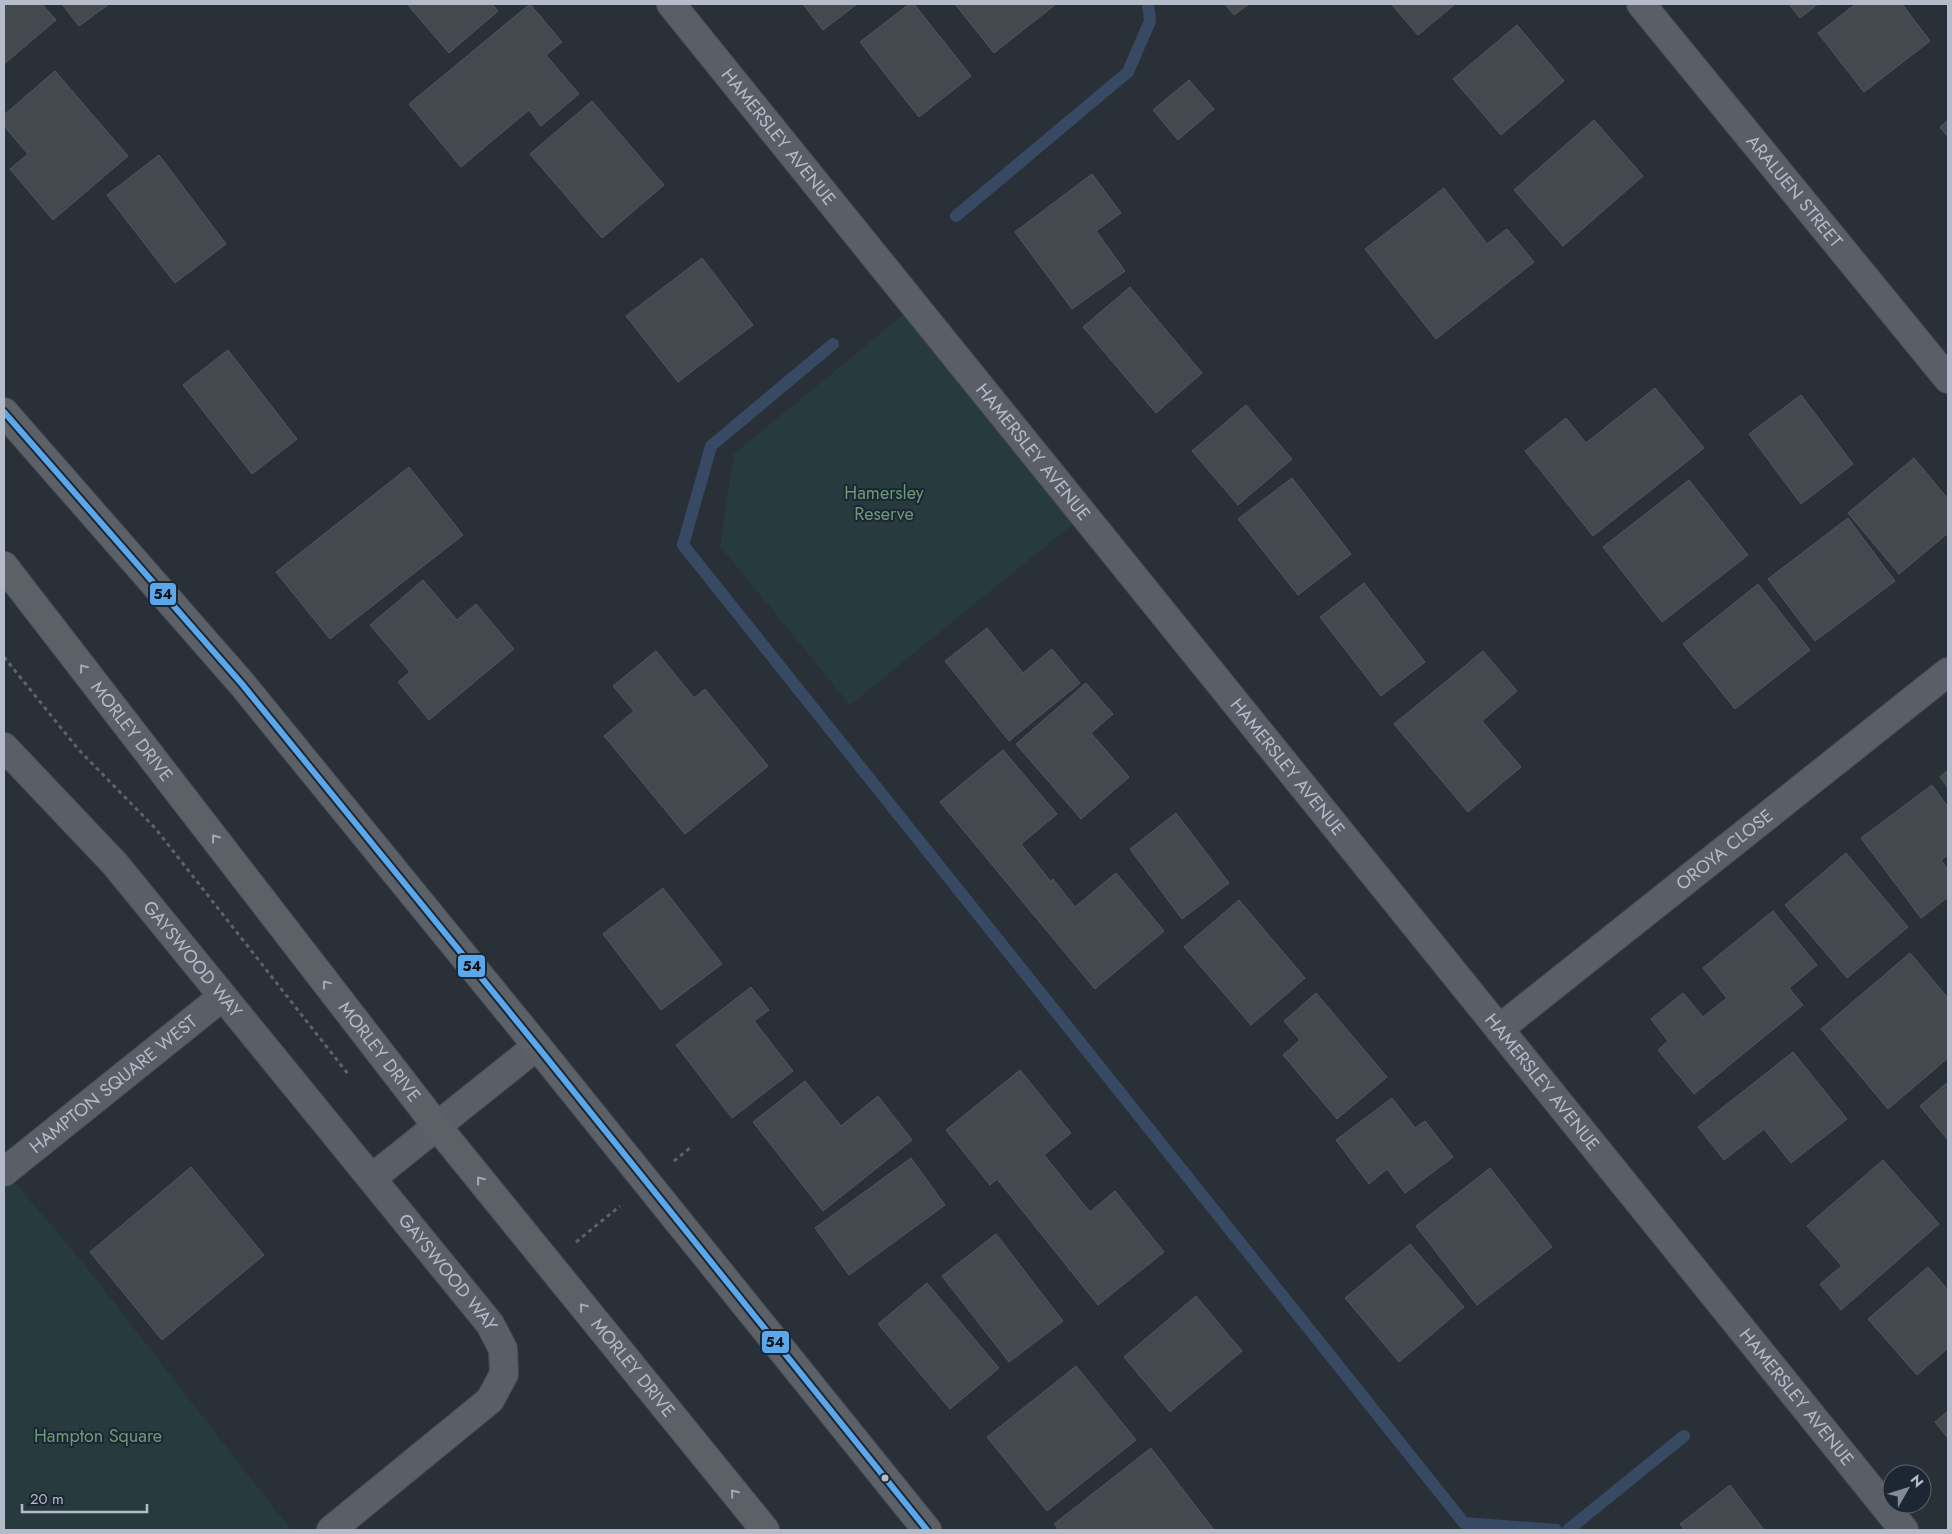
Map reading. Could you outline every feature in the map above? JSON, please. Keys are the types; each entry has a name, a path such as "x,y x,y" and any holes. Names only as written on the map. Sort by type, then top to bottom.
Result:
{"main road":[{"path":"4,412 242,684 927,1530"},
{"name":"MORLEY DRIVE","path":"4,566 436,1126 765,1530"}],"street":[{"name":"HAMERSLEY AVENUE","path":"671,4 1904,1530"},
{"name":"ARALUEN STREET","path":"1641,4 1948,378"},
{"name":"OROYA CLOSE","path":"1499,1029 1948,672"},
{"name":"GAYSWOOD WAY","path":"4,748 115,864 490,1324 503,1350 504,1374 490,1400 331,1530"},
{"name":"HAMPTON SQUARE WEST","path":"4,1172 222,997"},
{"path":"372,1178 536,1046"}],"path":[{"path":"4,657 78,749 155,828 349,1075"},
{"path":"548,1264 690,1148"}],"green space":[{"name":"Hamersley Reserve","path":"915,305 1084,515 850,705 720,546 734,454"},
{"name":"Hampton Square","path":"5,1171 80,1259 291,1530 4,1530"}],"building":[{"path":"4,4 42,4 56,20 4,64"},
{"path":"62,4 109,4 79,26"},
{"path":"407,4 492,4 498,11 449,53"},
{"path":"530,4 562,42 546,55 579,94 541,126 529,110 461,167 409,104"},
{"path":"803,4 857,4 823,30"},
{"path":"909,4 914,4 971,76 919,117 860,42"},
{"path":"955,4 1056,4 994,53"},
{"path":"1225,4 1249,4 1234,15"},
{"path":"1391,4 1455,4 1418,35"},
{"path":"1789,4 1818,4 1800,18"},
{"path":"1856,4 1902,4 1930,41 1864,92 1818,33"},
{"path":"1517,25 1564,81 1501,135 1453,79"},
{"path":"55,71 128,156 53,220 10,169 28,154 4,126 4,115"},
{"path":"1189,80 1214,109 1178,140 1153,110"},
{"path":"592,101 664,185 602,238 530,154"},
{"path":"1594,120 1643,176 1563,246 1514,190"},
{"path":"1948,120 1948,137 1940,127"},
{"path":"159,155 226,244 175,283 107,195"},
{"path":"1092,174 1121,213 1096,231 1125,271 1072,309 1015,232"},
{"path":"1444,188 1487,244 1507,229 1534,262 1436,339 1365,249"},
{"path":"702,258 753,325 678,382 626,316"},
{"path":"1130,287 1202,373 1156,413 1083,327"},
{"path":"228,350 297,439 252,474 183,385"},
{"path":"1655,388 1704,448 1593,536 1525,451 1566,418 1586,443"},
{"path":"1801,395 1853,464 1801,504 1749,434"},
{"path":"1246,405 1292,459 1238,505 1192,451"},
{"path":"1914,458 1948,499 1948,533 1899,574 1848,513"},
{"path":"409,467 463,535 330,639 276,572"},
{"path":"1292,478 1351,554 1298,595 1238,519"},
{"path":"1689,480 1748,555 1662,622 1603,547"},
{"path":"1848,518 1895,581 1815,641 1768,579"},
{"path":"423,580 457,620 476,604 514,649 429,720 398,682 410,672 370,625"},
{"path":"1364,583 1425,662 1381,696 1320,617"},
{"path":"1758,584 1810,650 1735,709 1683,644"},
{"path":"987,628 1023,673 1052,649 1080,683 1009,741 945,661"},
{"path":"656,651 694,698 705,689 768,766 685,834 604,736 634,711 613,686"},
{"path":"1483,651 1517,691 1482,721 1521,767 1468,812 1394,724"},
{"path":"1086,683 1113,714 1091,733 1129,777 1081,819 1016,744"},
{"path":"1003,750 1057,814 1021,844 1051,882 1053,879 1075,907 1116,873 1164,931 1095,989 940,802"},
{"path":"1948,770 1948,788 1940,777"},
{"path":"1932,785 1948,807 1948,855 1941,860 1948,870 1948,897 1921,918 1861,838"},
{"path":"1176,813 1229,883 1182,919 1130,849"},
{"path":"1846,853 1908,927 1847,978 1785,905"},
{"path":"663,888 722,964 661,1010 603,934"},
{"path":"1239,900 1305,978 1251,1025 1184,947"},
{"path":"1773,911 1817,965 1789,988 1803,1005 1694,1094 1658,1050 1668,1041 1651,1019 1683,993 1703,1017 1727,998 1703,968"},
{"path":"1910,953 1948,998 1948,1058 1888,1109 1821,1029"},
{"path":"751,987 769,1010 754,1021 793,1071 732,1118 676,1045"},
{"path":"1316,993 1387,1077 1337,1119 1283,1055 1300,1040 1284,1021"},
{"path":"1793,1052 1847,1119 1791,1163 1764,1129 1724,1160 1698,1127"},
{"path":"1020,1070 1071,1133 1044,1155 1090,1212 1115,1191 1164,1252 1098,1305 997,1179 990,1185 946,1130"},
{"path":"805,1081 841,1126 878,1096 912,1140 823,1211 753,1122"},
{"path":"1948,1082 1948,1140 1920,1106"},
{"path":"1392,1098 1415,1128 1425,1121 1453,1157 1405,1193 1387,1169 1369,1184 1336,1140"},
{"path":"911,1158 945,1205 849,1275 815,1228"},
{"path":"1883,1160 1939,1224 1841,1310 1820,1284 1842,1266 1807,1226"},
{"path":"191,1167 264,1255 162,1340 90,1252"},
{"path":"1490,1168 1552,1247 1477,1305 1416,1226"},
{"path":"996,1234 1063,1321 1009,1362 942,1276"},
{"path":"1410,1244 1464,1307 1399,1362 1345,1298"},
{"path":"1928,1267 1948,1290 1948,1348 1917,1375 1868,1319"},
{"path":"927,1283 999,1368 950,1409 878,1324"},
{"path":"1196,1296 1242,1351 1170,1412 1124,1357"},
{"path":"1076,1366 1136,1440 1047,1511 987,1437"},
{"path":"1948,1411 1948,1438 1935,1422"},
{"path":"1151,1448 1214,1530 1059,1530 1054,1524"},
{"path":"1730,1485 1764,1530 1685,1530 1680,1524"}],"waterway":[{"path":"956,216 1128,72 1150,21 1148,4"},
{"path":"833,344 711,446 683,545 1464,1523 1556,1530"},
{"path":"1568,1530 1684,1436"}],"transit line":[{"name":"54","path":"4,412 242,684 927,1530"}]}
